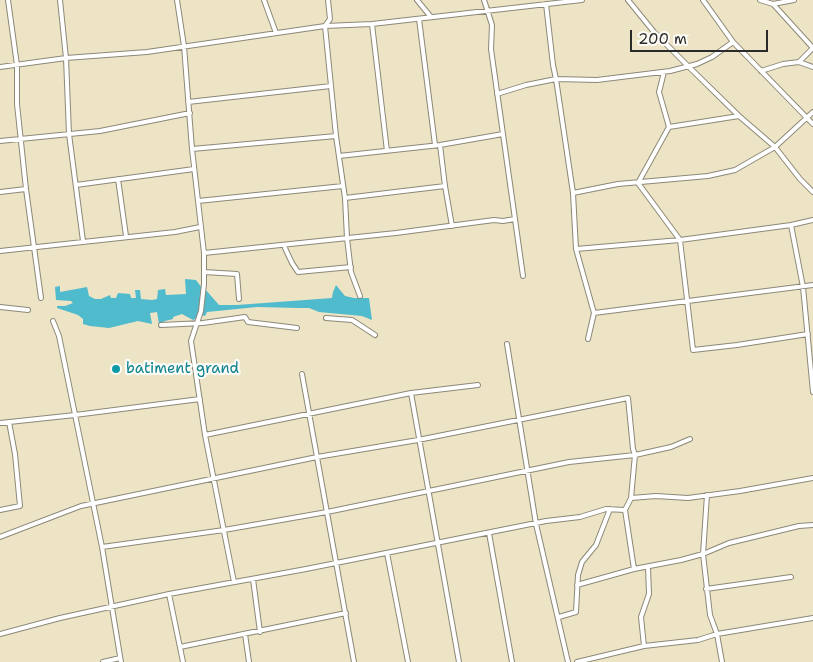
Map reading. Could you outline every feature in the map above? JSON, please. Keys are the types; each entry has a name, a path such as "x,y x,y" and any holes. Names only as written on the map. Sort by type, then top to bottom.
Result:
{"street":[{"path":"8,0 17,65 17,104 26,189 40,298"},
{"path":"60,0 66,58 69,134 83,241"},
{"path":"177,0 184,46 194,169 204,253 202,311 191,342 205,435 234,582"},
{"path":"264,0 276,33"},
{"path":"328,0 330,19 325,26 347,238 351,268 360,296"},
{"path":"416,0 431,17"},
{"path":"484,0 492,25 491,49 523,276"},
{"path":"0,67 66,58 147,52 325,26 372,24 580,0"},
{"path":"628,0 654,32 739,116 775,147 800,179 813,192"},
{"path":"703,0 733,42 813,124"},
{"path":"760,0 773,4 794,0"},
{"path":"546,4 553,65 573,193 576,249 594,313 588,339"},
{"path":"773,4 813,48 799,62"},
{"path":"419,19 437,145 452,226"},
{"path":"372,24 387,150"},
{"path":"497,94 526,85 556,79 596,80 664,72 697,64 712,57 733,42"},
{"path":"761,71 783,64 799,62 813,67"},
{"path":"638,183 669,127 659,92 664,72"},
{"path":"188,102 331,86"},
{"path":"573,193 618,184 708,176 735,170 775,147 813,112"},
{"path":"0,141 100,131 190,113"},
{"path":"669,127 739,116"},
{"path":"339,156 437,145 503,134"},
{"path":"192,148 336,136"},
{"path":"76,185 194,169"},
{"path":"118,178 126,236"},
{"path":"638,183 680,240 693,350 808,334"},
{"path":"198,202 343,186"},
{"path":"344,198 444,186"},
{"path":"0,192 26,189"},
{"path":"204,253 515,219"},
{"path":"576,249 680,240 791,225 813,220"},
{"path":"791,225 803,287 813,392"},
{"path":"0,251 175,232 200,227"},
{"path":"285,248 298,272 351,268"},
{"path":"204,272 237,274 238,299"},
{"path":"594,313 813,285"},
{"path":"0,307 28,310"},
{"path":"161,325 245,317 248,322 297,328"},
{"path":"326,318 352,320 375,335"},
{"path":"53,321 59,336 102,547 120,660 103,662"},
{"path":"507,344 536,524 568,662"},
{"path":"302,374 354,662"},
{"path":"205,435 411,393 478,385"},
{"path":"411,393 459,662"},
{"path":"0,537 93,503 317,457 418,440 628,398 632,449 635,455 631,498 625,510 634,569"},
{"path":"0,423 200,399"},
{"path":"0,510 20,506 15,454 9,422"},
{"path":"102,547 224,530 327,512 569,462 635,455 671,447 690,439"},
{"path":"631,498 656,496 688,498 813,478"},
{"path":"707,495 702,554 710,615 717,634 722,662"},
{"path":"0,634 169,594 438,542 580,517 606,509 625,510"},
{"path":"559,617 576,612 578,575 582,562 596,545 610,509"},
{"path":"577,586 634,569 702,554 730,543 798,526 813,525"},
{"path":"488,533 512,662"},
{"path":"387,553 408,662"},
{"path":"644,646 641,617 649,594 648,567"},
{"path":"706,589 791,576"},
{"path":"254,579 260,632"},
{"path":"169,594 183,662"},
{"path":"180,647 346,613"},
{"path":"577,662 644,646 698,640 717,634 813,618"},
{"path":"245,634 249,662"}],"water":[{"path":"185,279 196,280 202,288 201,306 197,318 193,320 182,314 159,324 157,312 150,313 152,324 138,321 109,328 83,324 83,319 78,315 57,308 57,306 73,303 71,301 56,300 55,287 60,286 60,292 87,287 89,296 95,299 101,299 110,295 111,298 116,298 118,293 130,294 131,298 136,298 135,290 140,290 141,299 152,300 157,299 158,290 165,289 166,295 186,294"},
{"path":"336,285 345,296 369,298 372,320 362,316 319,312 309,308 257,307 207,312 205,316 201,315 204,306 205,289 219,305 237,305 332,298"}],"place":[{"name":"batiment grand","path":"116,369"}]}
